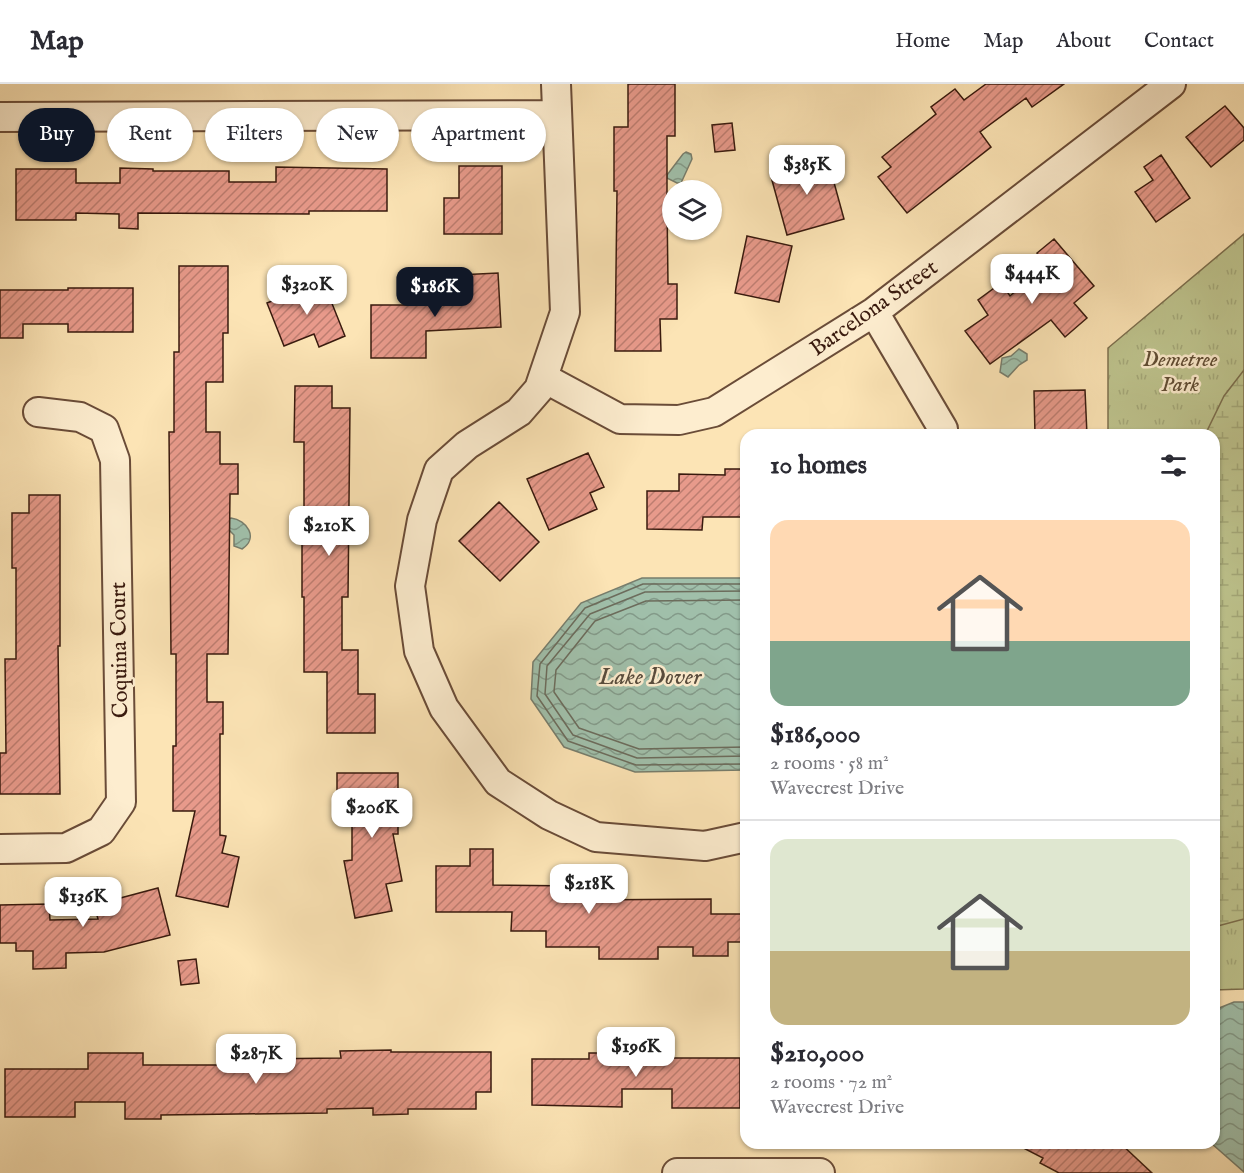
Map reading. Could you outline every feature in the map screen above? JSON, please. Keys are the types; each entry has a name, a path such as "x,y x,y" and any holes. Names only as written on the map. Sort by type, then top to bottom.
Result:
{"street":[{"path":"556,84 565,312 539,389 519,412 467,445 439,470 422,520 410,586 419,651 444,708 498,782 549,815 596,837 705,846 740,838"},
{"name":"Barcelona Street","path":"544,378 620,419 679,420 714,412 874,312 1171,84"},
{"path":"0,117 556,115"},
{"path":"874,312 943,429"},
{"name":"Coquina Court","path":"0,849 66,848 100,831 121,802 115,460 104,429 81,417 38,412"},
{"path":"677,1173 820,1173"}],"green space":[{"name":"Demetree Park","path":"1244,234 1244,989 1220,990 1220,429 1108,429 1108,348"},
{"path":"1244,370 1244,919 1220,925 1220,429 1208,429 1224,396"}],"water":[{"path":"686,152 691,154 692,159 682,180 667,178 667,175"},
{"path":"1019,349 1027,354 1027,360 1008,377 1000,372 1002,358 1011,356"},
{"path":"231,518 242,522 249,530 250,540 242,549 234,546 234,535 227,528"},
{"name":"Lake Dover","path":"642,578 740,578 740,770 635,772 564,747 531,699 533,662 581,603"},
{"path":"1234,1002 1244,1002 1244,1172 1218,1149 1220,1149 1220,1008"}],"building":[{"path":"628,84 675,84 675,136 667,136 667,180 662,180 662,240 667,240 668,284 677,284 677,319 660,319 661,351 615,351 617,191 614,191 614,127 628,127"},
{"path":"986,84 1064,84 1032,107 1026,98 980,132 991,147 907,213 878,177 891,167 882,157 936,114 931,107 955,89 964,100"},
{"path":"1225,106 1244,128 1244,140 1211,167 1186,137"},
{"path":"732,123 735,150 715,152 712,125"},
{"path":"1161,155 1190,198 1156,222 1135,192 1153,180 1144,167"},
{"path":"827,157 844,219 787,235 770,173"},
{"path":"459,166 502,166 502,234 444,234 444,198 459,198"},
{"path":"276,167 387,169 387,211 309,211 309,214 138,213 138,229 119,228 119,214 76,213 76,220 16,220 16,169 76,169 76,183 120,183 120,168 153,169 153,171 229,171 229,182 276,182"},
{"path":"747,236 792,246 779,302 735,293"},
{"path":"1054,239 1094,286 1074,303 1087,318 1065,337 1051,320 990,364 965,331 988,315 978,300 1001,283 1010,296 1046,265 1037,253"},
{"path":"179,266 228,266 228,333 223,333 223,382 206,382 206,432 220,432 220,464 238,464 238,494 230,494 228,654 207,654 207,702 223,702 223,734 220,734 220,835 226,836 222,853 239,857 228,907 176,896 195,811 173,811 176,654 171,654 169,432 174,432 174,352 179,352"},
{"path":"498,273 501,327 426,331 426,358 371,358 371,305 444,305 444,290 459,290 458,275"},
{"path":"323,281 345,336 319,347 314,334 284,346 267,303"},
{"path":"68,288 133,288 133,332 68,332 68,324 23,324 23,338 0,338 0,290 68,290"},
{"path":"295,386 332,386 332,408 350,408 348,597 342,597 342,650 358,650 358,694 375,694 375,733 327,733 327,672 304,672 302,540 304,540 304,442 294,442"},
{"path":"1085,390 1087,429 1035,429 1034,391"},
{"path":"588,453 604,487 590,493 597,509 549,530 527,479"},
{"path":"725,469 740,469 740,517 703,517 702,530 647,529 647,491 679,491 679,474 725,475"},
{"path":"29,495 60,495 60,646 58,646 60,794 0,794 0,753 6,753 5,659 16,659 16,568 12,568 12,513 29,513"},
{"path":"499,502 539,542 500,581 459,541"},
{"path":"337,773 398,773 398,834 393,834 402,881 386,884 392,911 355,918 344,861 352,860 352,802 337,802"},
{"path":"470,849 493,849 493,885 580,886 580,900 711,899 711,914 740,914 740,942 728,942 728,956 693,956 693,947 658,947 658,959 599,959 599,947 546,947 546,931 511,931 512,912 436,912 436,866 470,866"},
{"path":"158,888 170,935 104,952 66,953 66,968 33,969 33,951 16,951 16,943 0,943 0,905 49,904 50,920 98,919 94,905"},
{"path":"196,959 199,983 181,985 178,961"},
{"path":"606,1039 657,1039 657,1058 740,1058 740,1108 672,1108 672,1089 622,1089 622,1107 532,1105 532,1059 589,1059 589,1053 606,1053"},
{"path":"391,1050 391,1052 491,1052 491,1092 476,1092 476,1109 408,1109 408,1114 373,1115 373,1108 327,1109 327,1113 161,1115 161,1119 125,1119 125,1102 75,1102 75,1117 5,1117 5,1069 88,1069 88,1053 143,1053 143,1065 255,1065 255,1059 341,1058 340,1051"},
{"path":"1026,1149 1126,1149 1152,1173 1059,1173 1040,1163 1043,1158"}]}
